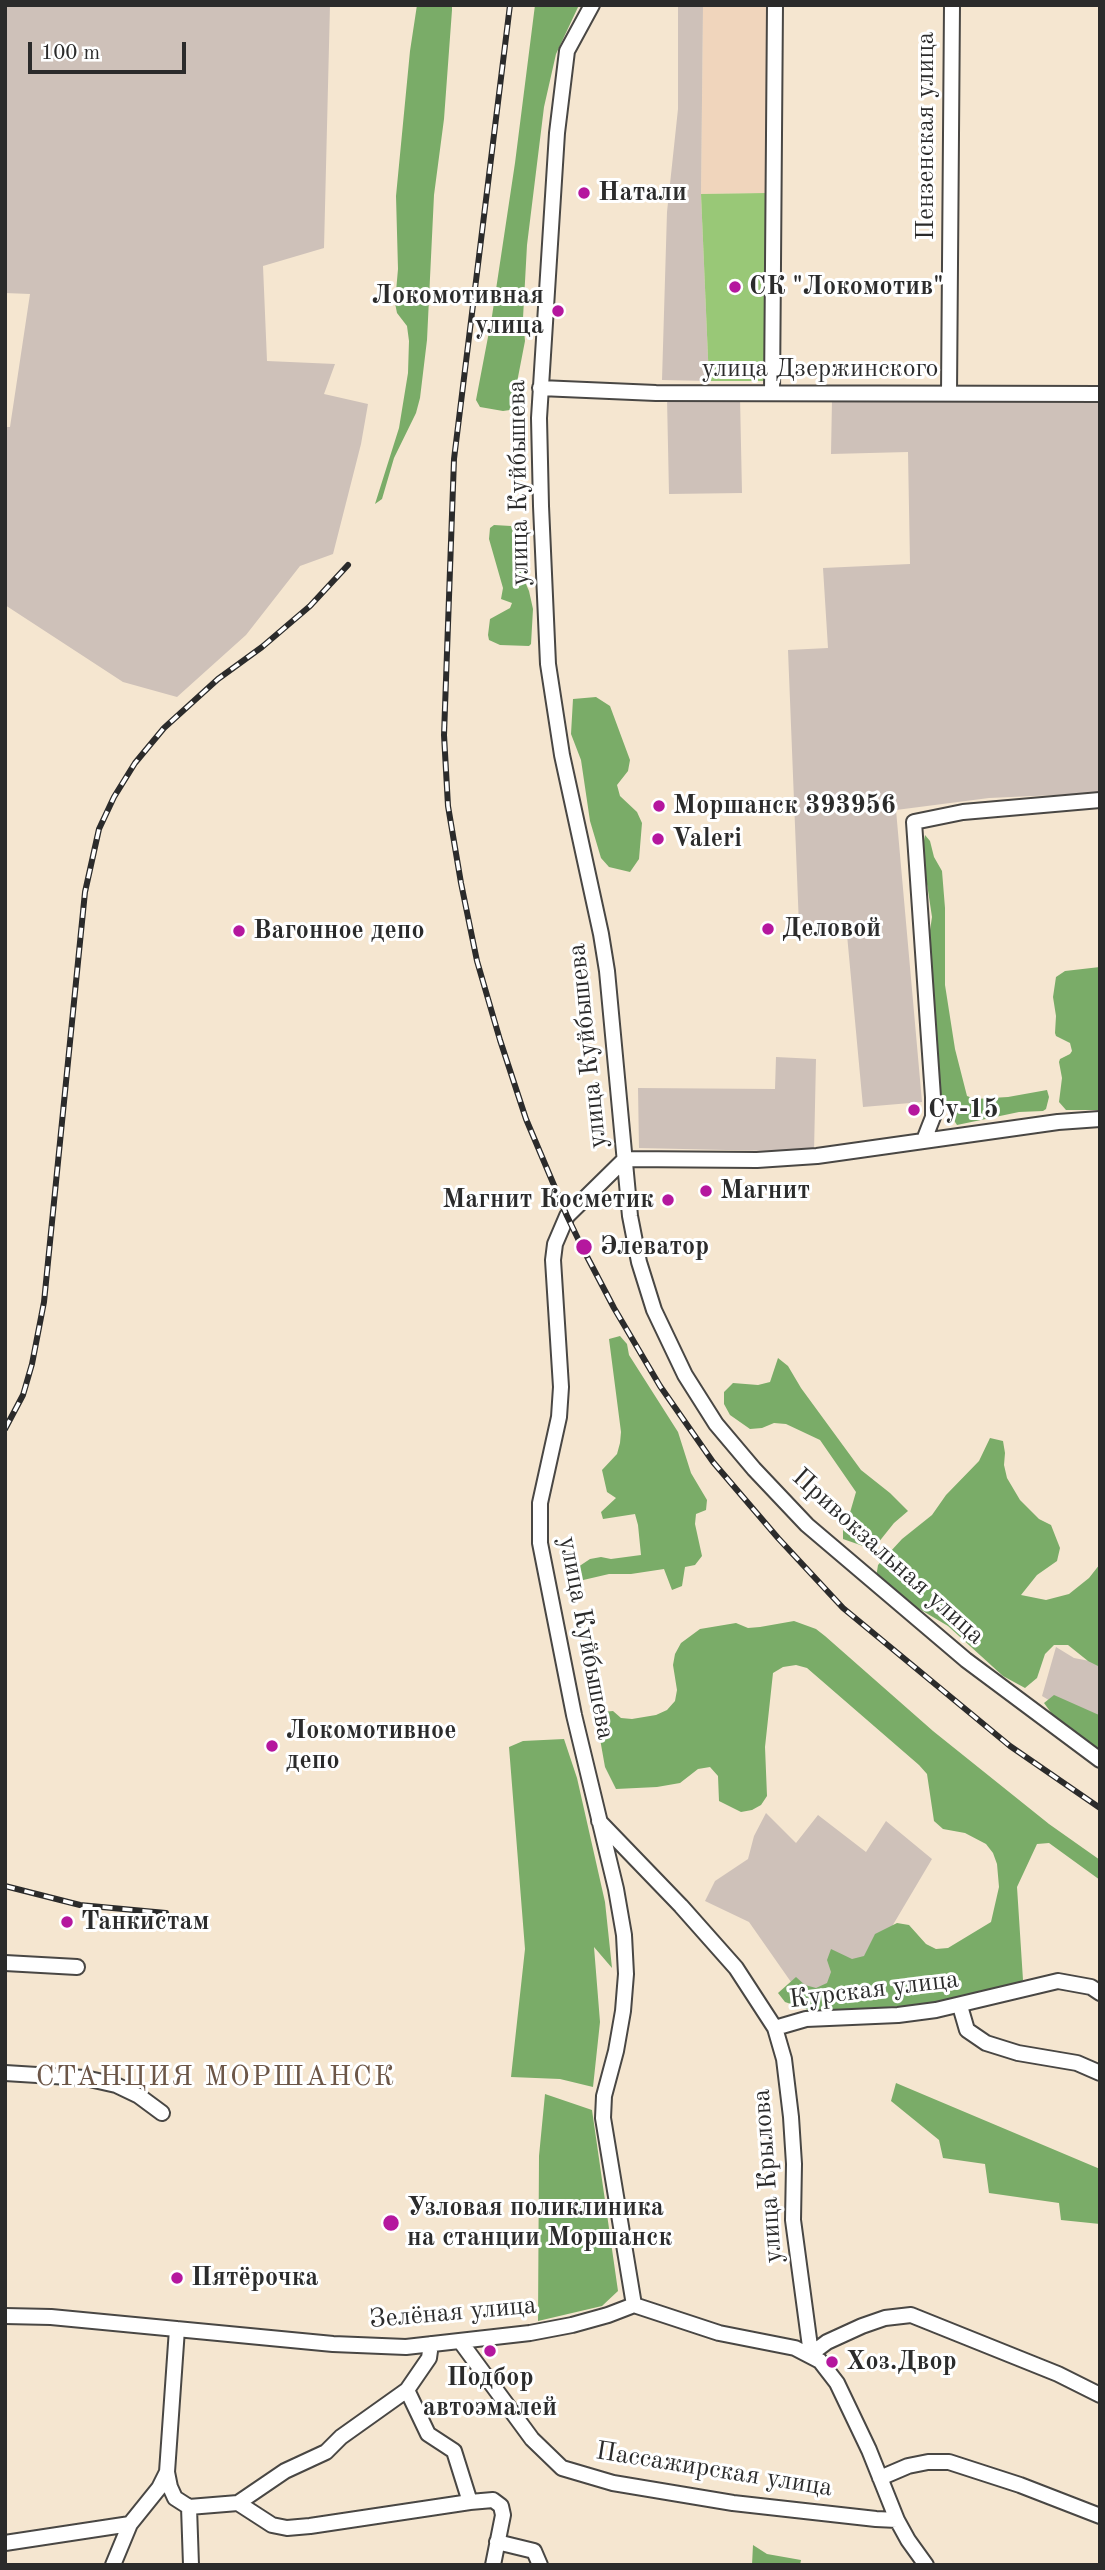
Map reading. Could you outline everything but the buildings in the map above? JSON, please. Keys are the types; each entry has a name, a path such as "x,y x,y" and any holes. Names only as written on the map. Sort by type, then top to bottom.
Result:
{"street":[{"name":"улица Куйбышева","path":"592,5 567,51 557,133 540,388 541,506 548,664 562,755 607,971 625,1159 567,1216 555,1244 553,1260 561,1397 559,1418 540,1503 540,1543 549,1598 616,1889 624,1936 626,1974 623,2011 604,2096 603,2118 634,2305"},
{"path":"772,393 775,5"},
{"name":"Пензенская улица","path":"949,393 952,5"},
{"name":"улица Дзержинского","path":"540,388 656,393 1100,394"},
{"path":"924,1140 933,1117 933,1097 914,822 963,812 1100,800"},
{"path":"625,1159 757,1160 805,1157 1058,1122 1100,1119"},
{"name":"Привокзальная улица","path":"625,1159 630,1216 639,1262 654,1310 685,1375 716,1424 807,1525 966,1660 1100,1760"},
{"name":"улица Крылова","path":"598,1820 736,1968 775,2028 783,2059 791,2117 793,2220 811,2354"},
{"path":"5,1963 77,1967"},
{"name":"Курская улица","path":"775,2028 806,2019 898,2015 960,2006 1058,1981 1091,1987 1100,1993"},
{"path":"960,2006 967,2030 986,2043 1018,2053 1077,2063 1100,2073"},
{"path":"5,2073 85,2078 116,2085 139,2096 162,2113"},
{"path":"634,2305 719,2333 811,2354 828,2368 897,2519 920,2562"},
{"name":"Зелёная улица","path":"5,2316 51,2317 344,2345 406,2347 572,2325 634,2305"},
{"path":"811,2354 827,2342 862,2326 885,2318 911,2315 1058,2374 1100,2395"},
{"path":"177,2329 167,2472 175,2498 189,2507 238,2503 285,2470 326,2452 341,2437 407,2390 429,2358 432,2344"},
{"name":"Пассажирская улица","path":"460,2341 532,2439 562,2468 613,2483 733,2503 897,2519"},
{"path":"407,2390 428,2434 454,2451 470,2502"},
{"path":"880,2478 908,2466 949,2462 1020,2485 1100,2516"},
{"path":"113,2565 130,2524 159,2488 167,2472"},
{"path":"238,2503 272,2525 287,2528 493,2500 501,2506 503,2515 493,2565"},
{"path":"189,2507 191,2565"},
{"path":"5,2543 130,2524"},
{"path":"496,2542 534,2551 540,2565"}],"shaded area":[{"path":"5,5 330,5 324,248 263,266 267,361 335,364 324,394 368,404 361,444 333,554 300,566 246,635 177,697 123,682 5,605 5,427 10,427 30,294 5,293"},
{"path":"678,5 703,5 701,194 709,381 662,380 667,212 678,109"},
{"path":"703,5 769,5 766,193 701,194"},
{"path":"740,397 742,493 669,494 667,398"},
{"path":"832,400 1100,402 1100,793 989,798 896,810 922,1102 863,1107 846,924 799,926 788,650 828,648 823,568 910,564 908,452 831,454"},
{"path":"776,1057 816,1059 814,1152 639,1148 638,1088 775,1089"},
{"path":"1056,1647 1074,1658 1100,1663 1100,1731 1042,1696"},
{"path":"766,1813 796,1843 818,1815 866,1852 886,1821 932,1859 868,1967 805,2002 749,1922 705,1901 715,1881 748,1859 754,1836"}],"green space":[{"path":"417,5 452,5 444,119 434,195 427,340 416,413 394,458 382,499 375,504 399,428 408,373 407,326 397,313 395,303 398,269 396,196"},
{"path":"535,5 579,5 556,54 544,107 527,245 523,318 525,341 513,403 510,410 503,411 480,407 476,400 492,316 515,163"},
{"name":"СК \"Локомотив\"","path":"766,193 765,381 709,381 701,194"},
{"path":"494,525 511,526 520,540 522,575 533,609 529,646 500,645 489,640 490,619 510,608 512,603 501,599 503,588 489,539 490,528"},
{"path":"596,697 610,706 630,760 628,771 617,785 620,796 637,812 642,823 639,859 630,872 609,867 601,858 590,821 581,760 571,734 573,699"},
{"path":"925,835 942,871 945,985 955,1049 967,1096 975,1099 1008,1097 1047,1090 1049,1097 1043,1111 1019,1112 957,1125 940,1099 927,951 932,917 922,851"},
{"path":"1100,967 1100,1110 1066,1110 1059,1102 1062,1078 1059,1062 1072,1051 1070,1043 1055,1033 1053,997 1056,977 1065,971"},
{"path":"620,1336 627,1344 629,1355 678,1432 691,1473 707,1500 706,1510 696,1514 695,1524 702,1556 695,1565 685,1567 682,1586 672,1590 664,1569 609,1574 579,1581 572,1571 590,1559 641,1555 635,1514 603,1519 601,1512 616,1498 607,1492 602,1470 617,1454 620,1443 621,1432 609,1339"},
{"path":"778,1358 788,1366 861,1470 908,1511 878,1543 866,1547 843,1539 843,1526 856,1492 820,1440 786,1424 774,1423 750,1429 730,1415 724,1404 724,1392 733,1383 758,1385 770,1382"},
{"path":"990,1438 1003,1441 1007,1478 1020,1500 1039,1519 1051,1525 1060,1548 1057,1561 1037,1575 1021,1595 1046,1600 1069,1594 1089,1578 1100,1564 1100,1667 1068,1645 1054,1645 1045,1654 1037,1678 1025,1688 1003,1676 948,1626 876,1578 878,1565 902,1539 932,1515 946,1495 979,1461"},
{"path":"794,1621 816,1629 825,1636 933,1731 1049,1824 1100,1860 1100,1880 1049,1843 1037,1844 1017,1887 1023,1980 1015,1986 943,2004 811,2011 785,2002 778,1993 796,1977 805,1985 816,1988 827,1983 831,1972 827,1960 831,1949 852,1959 864,1956 875,1934 897,1923 909,1925 926,1944 936,1949 948,1948 991,1922 999,1887 997,1864 986,1844 965,1833 943,1829 934,1821 927,1774 807,1668 796,1665 783,1667 773,1673 765,1747 767,1796 761,1805 741,1812 719,1801 718,1776 710,1767 698,1769 680,1783 616,1789 605,1767 597,1722 602,1712 613,1711 621,1718 632,1719 656,1715 667,1710 675,1701 677,1690 673,1665 675,1654 681,1643 700,1629 736,1623 748,1628 760,1627"},
{"path":"1054,1695 1099,1715 1100,1750 1052,1714 1044,1703"},
{"path":"564,1739 577,1778 605,1902 612,1968 594,1947 600,2022 593,2087 560,2079 511,2077 525,1949 509,1747 523,1741"},
{"path":"896,2083 1100,2169 1100,2224 1061,2220 1059,2203 989,2193 985,2164 943,2158 939,2140 891,2101"},
{"path":"545,2094 592,2110 618,2291 602,2306 538,2321 539,2156"},
{"path":"753,2545 767,2554 801,2560 800,2565 752,2565"}],"railway":[{"path":"510,5 454,459 444,735 448,806 461,883 477,961 500,1040 526,1119 582,1247 660,1386 713,1462 843,1608 1010,1746 1100,1808"},
{"path":"5,1429 23,1395 44,1302 85,892 99,829 114,797 135,763 164,728 218,679 262,647 310,606 348,565"},
{"path":"5,1886 80,1905 166,1913"}],"place":[{"name":"Натали","path":"584,193"},
{"name":"СК \"Локомотив\"","path":"735,287"},
{"name":"Локомотивная улица","path":"558,311"},
{"name":"Моршанск 393956","path":"659,806"},
{"name":"Valeri","path":"658,839"},
{"name":"Деловой","path":"768,929"},
{"name":"Вагонное депо","path":"239,931"},
{"name":"Су-15","path":"914,1110"},
{"name":"Магнит","path":"706,1191"},
{"name":"Магнит Косметик","path":"668,1200"},
{"name":"Элеватор","path":"584,1247"},
{"name":"Локомотивное депо","path":"272,1746"},
{"name":"Танкистам","path":"67,1922"},
{"name":"Узловая поликлиника на станции Моршанск","path":"391,2223"},
{"name":"Пятёрочка","path":"177,2278"},
{"name":"Подбор автоэмалей","path":"490,2351"},
{"name":"Хоз.Двор","path":"832,2362"}],"district":[{"name":"СТАНЦИЯ МОРШАНСК","path":"216,2078"}]}
